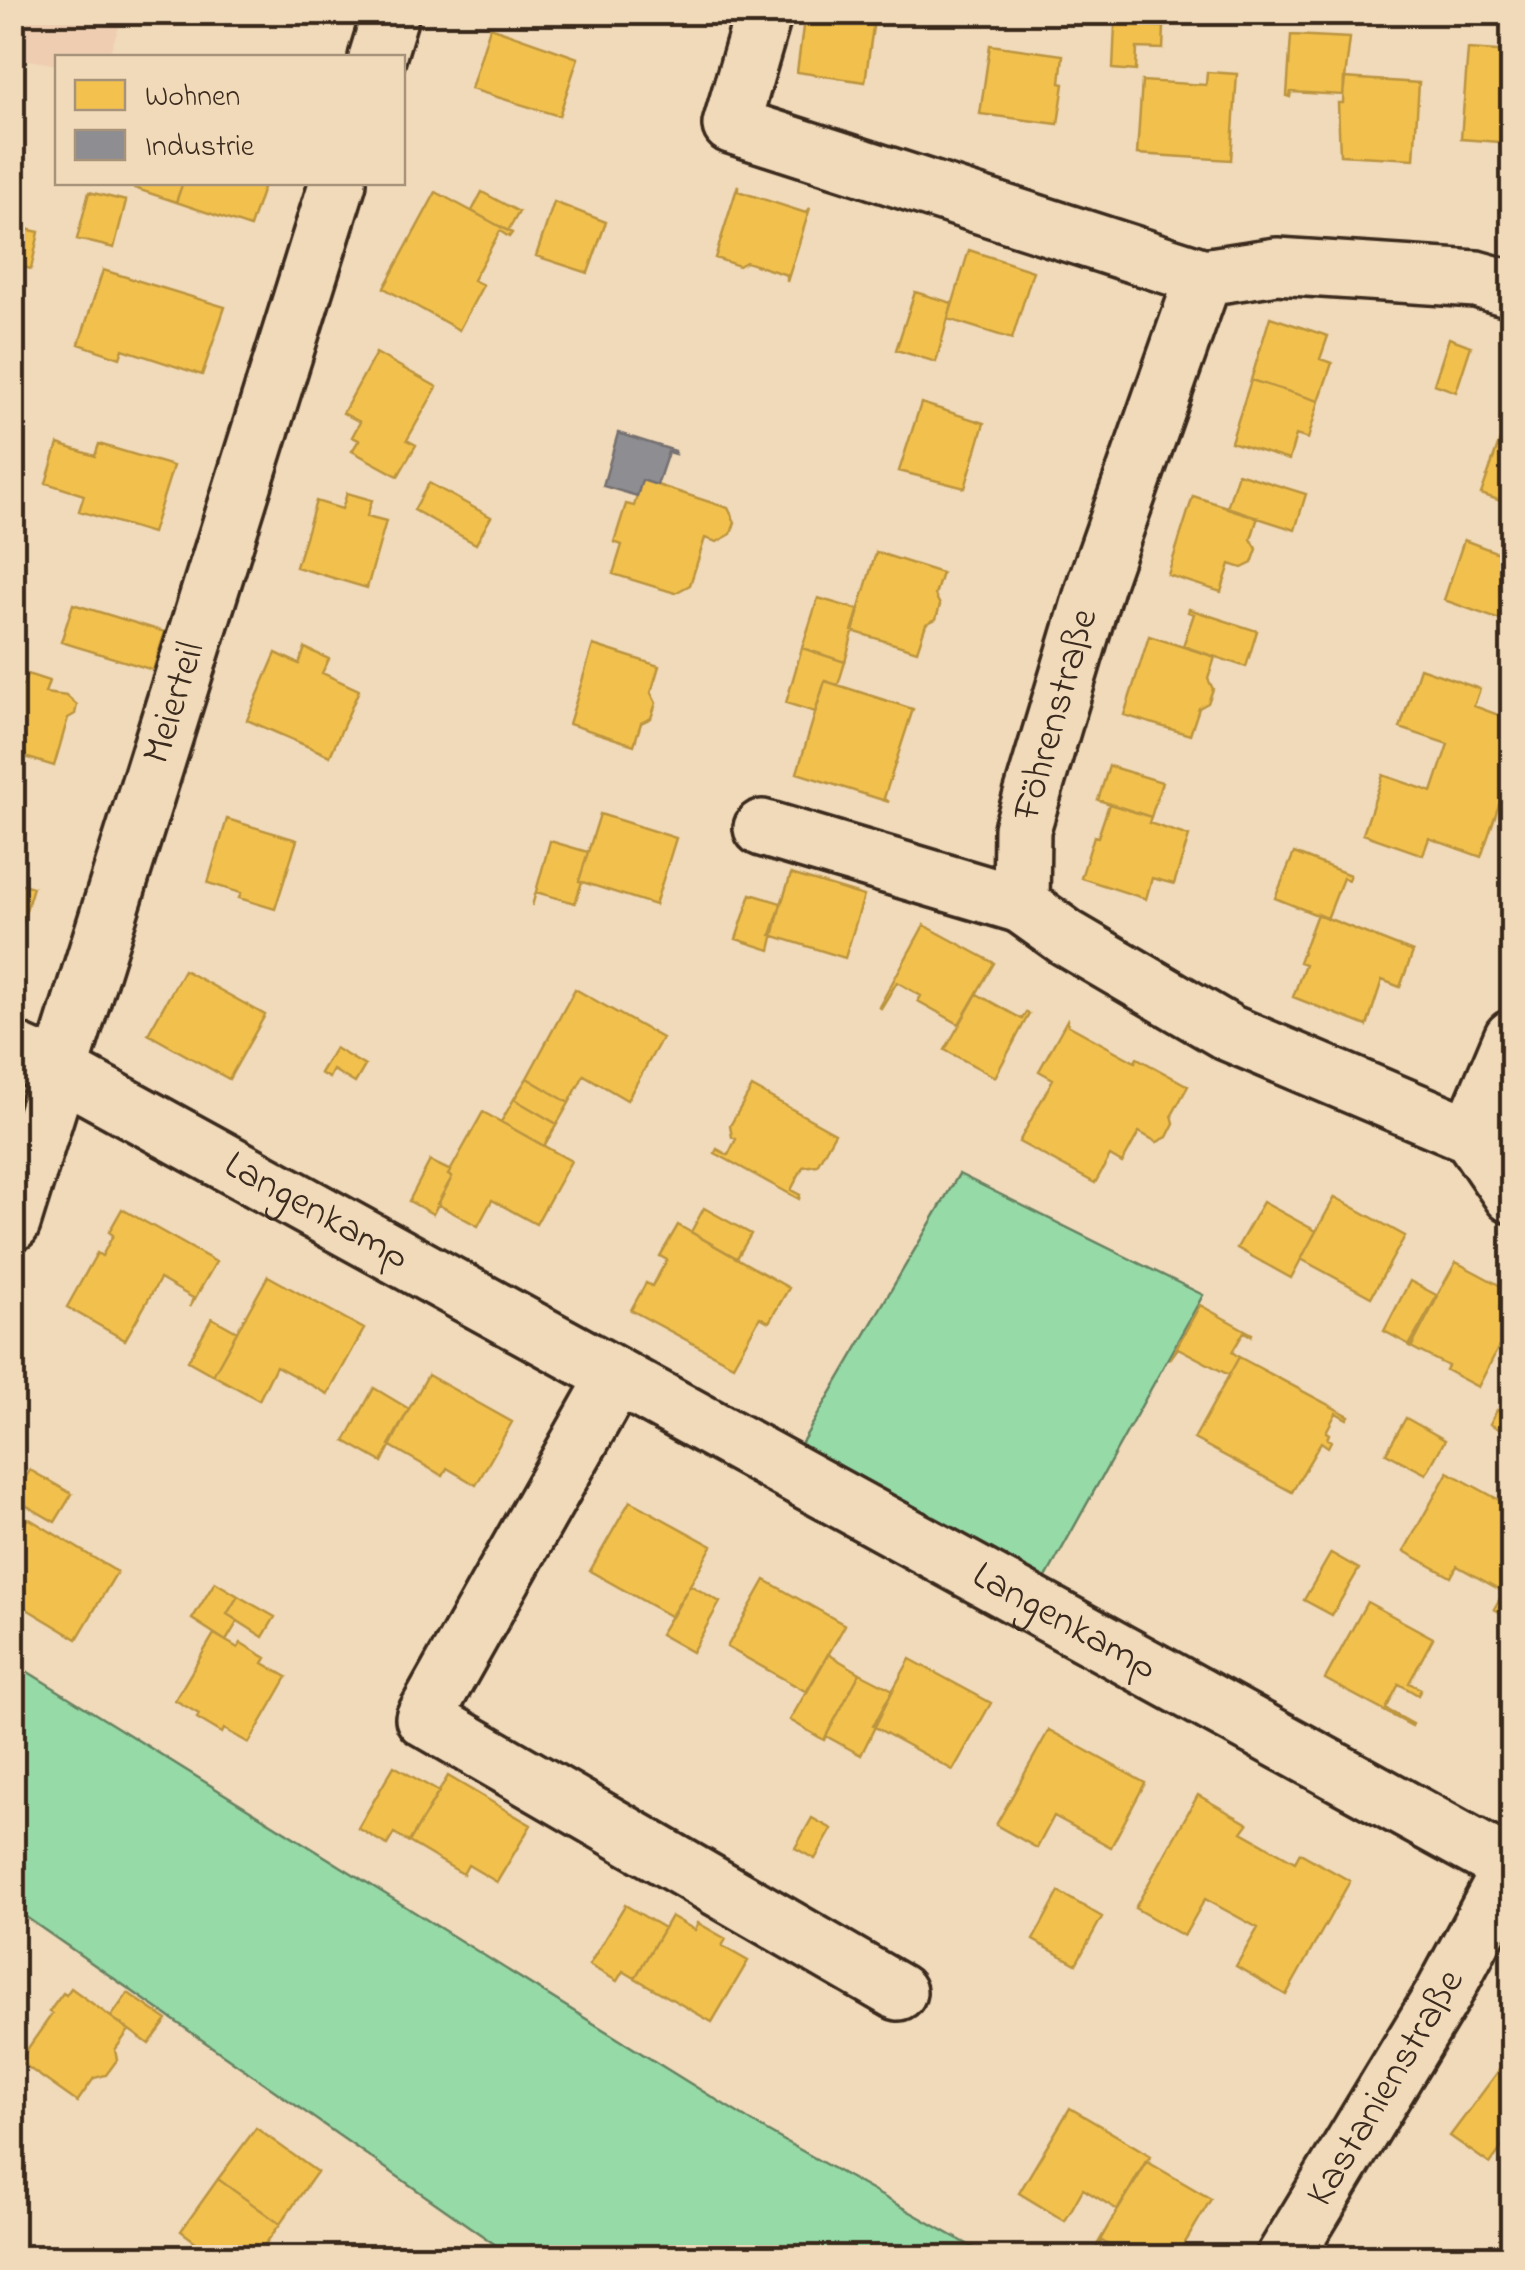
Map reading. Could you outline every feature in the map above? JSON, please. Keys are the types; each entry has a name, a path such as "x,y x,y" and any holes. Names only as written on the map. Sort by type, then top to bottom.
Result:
{"street":[{"path":"378,55 391,12"},
{"path":"764,12 731,125 1204,278 1277,266 1476,278 1512,290"},
{"name":"Meierteil","path":"12,1224 36,1061 337,185"},
{"name":"Föhrenstraße","path":"1021,906 1022,830 1096,583 1204,278"},
{"path":"762,828 1021,906 1067,938 1229,1033 1471,1135 1512,1195"},
{"path":"1471,1135 1512,1038"},
{"name":"Langenkamp","path":"36,1061 1512,1868"},
{"path":"616,1377 424,1718 898,1992"},
{"name":"Kastanienstraße","path":"1284,2258 1444,1993 1512,1868"}],"shaded area":[{"path":"13,12 124,12 109,55 55,55 55,65 13,57"}],"green space":[{"path":"959,1174 1203,1295 1039,1590 795,1454"},
{"path":"12,1662 765,2130 990,2257 513,2257 13,1908"}],"building: Wohnen":[{"path":"805,12 875,13 865,82 797,72"},
{"path":"1115,24 1164,27 1163,49 1137,48 1136,71 1113,69"},
{"path":"490,27 578,58 559,116 471,89"},
{"path":"1291,35 1350,38 1343,95 1291,92 1287,96"},
{"path":"990,45 1063,55 1060,83 1064,84 1058,124 980,114"},
{"path":"1468,49 1512,52 1512,143 1461,139"},
{"path":"1207,72 1237,74 1231,160 1137,154 1142,81 1206,85"},
{"path":"1344,78 1419,83 1414,159 1340,155 1338,103 1343,103"},
{"path":"135,185 182,185 176,202 134,188"},
{"path":"182,185 264,185 250,227 176,202"},
{"path":"738,185 738,191 806,213 810,208 787,282 787,275 746,262 739,266 715,258"},
{"path":"89,192 126,201 114,248 77,239"},
{"path":"436,192 512,233 509,237 500,231 473,280 483,285 459,330 384,288"},
{"path":"482,192 519,212 508,231 472,211"},
{"path":"554,202 606,222 588,273 536,256"},
{"path":"12,226 39,232 31,269 12,264"},
{"path":"969,250 1033,271 1012,339 948,319"},
{"path":"103,270 225,307 202,375 123,349 120,358 79,344"},
{"path":"915,292 952,303 936,362 896,350"},
{"path":"1270,317 1328,336 1320,359 1332,363 1319,401 1251,380"},
{"path":"1449,338 1471,346 1456,392 1434,384"},
{"path":"376,353 437,387 407,440 416,445 398,476 352,451 359,440 352,437 360,422 343,413"},
{"path":"1251,380 1319,401 1308,439 1296,435 1289,460 1231,442"},
{"path":"921,403 984,423 965,488 899,471"},
{"path":"1502,434 1512,438 1512,505 1481,494"},
{"path":"58,444 95,456 99,444 173,466 152,533 79,511 84,495 46,483"},
{"path":"1238,473 1306,494 1295,530 1227,508"},
{"path":"642,480 728,508 735,522 731,534 717,542 705,538 690,585 675,593 613,574 622,545 614,542 626,504 634,506"},
{"path":"429,483 491,517 476,544 414,510"},
{"path":"347,493 372,500 367,516 386,521 367,588 296,567 316,501 342,509"},
{"path":"1193,496 1258,517 1251,539 1257,549 1252,563 1242,568 1230,564 1221,592 1168,575"},
{"path":"1464,540 1512,558 1512,605 1509,603 1503,621 1444,600"},
{"path":"876,552 942,573 935,595 940,605 936,619 926,624 917,651 852,631"},
{"path":"818,598 859,610 845,662 802,648"},
{"path":"73,604 165,632 153,670 61,642"},
{"path":"1189,609 1257,631 1246,667 1183,646 1194,614"},
{"path":"1149,636 1215,657 1208,679 1213,689 1208,703 1199,708 1190,735 1124,715"},
{"path":"593,645 659,666 651,693 656,703 651,718 641,723 634,745 569,724"},
{"path":"305,648 329,659 322,673 359,690 330,756 247,720 276,653 299,664"},
{"path":"802,648 845,662 838,685 825,681 815,712 786,703"},
{"path":"1420,668 1480,689 1474,706 1512,720 1512,767 1481,857 1429,838 1423,855 1363,834 1383,775 1432,792 1448,744 1400,728"},
{"path":"27,674 49,681 45,693 67,696 77,705 75,714 68,718 54,766 12,753 12,683 23,686"},
{"path":"825,681 913,709 884,798 889,802 797,773"},
{"path":"1109,766 1162,782 1151,817 1098,800"},
{"path":"1109,804 1151,817 1149,823 1189,836 1174,884 1152,878 1146,899 1081,878"},
{"path":"600,814 676,838 655,905 579,881"},
{"path":"227,819 297,840 275,909 208,883"},
{"path":"550,841 588,852 579,881 582,882 575,903 536,892 532,906"},
{"path":"1294,853 1350,875 1348,880 1343,878 1327,919 1275,898"},
{"path":"791,874 864,896 845,958 771,935"},
{"path":"12,881 33,887 14,950 12,950"},
{"path":"751,894 781,903 770,950 736,939"},
{"path":"1317,914 1413,952 1400,987 1382,980 1367,1026 1293,997 1305,964 1299,962"},
{"path":"924,925 994,963 959,1024 918,1001 921,996 897,982 879,1007"},
{"path":"184,970 265,1015 229,1079 148,1034"},
{"path":"575,989 662,1038 627,1100 584,1075 569,1103 527,1078"},
{"path":"977,994 1022,1019 1026,1012 1029,1014 995,1077 945,1050"},
{"path":"1067,1020 1068,1025 1135,1062 1137,1058 1188,1086 1172,1115 1174,1123 1167,1137 1157,1142 1139,1132 1122,1163 1110,1156 1095,1183 1019,1142 1053,1079 1039,1071"},
{"path":"335,1048 365,1066 355,1083 333,1070 329,1078 320,1073"},
{"path":"527,1078 569,1103 557,1124 514,1099"},
{"path":"752,1087 835,1133 817,1165 803,1167 791,1190 800,1195 799,1199 715,1153 717,1149 728,1155 736,1139 730,1126"},
{"path":"514,1099 557,1124 544,1146 501,1122"},
{"path":"483,1112 571,1161 536,1224 492,1200 478,1226 437,1204 452,1177 448,1175"},
{"path":"430,1161 451,1171 448,1175 452,1177 433,1214 409,1201"},
{"path":"1335,1197 1405,1236 1371,1297 1301,1259"},
{"path":"1263,1202 1316,1231 1291,1278 1237,1248"},
{"path":"704,1208 751,1234 737,1258 691,1232"},
{"path":"122,1209 216,1262 190,1307 193,1298 160,1279 125,1340 67,1307 97,1253 102,1256"},
{"path":"678,1225 789,1288 769,1322 760,1317 733,1365 631,1310 646,1283 652,1286 667,1260 660,1256"},
{"path":"1456,1262 1512,1292 1512,1329 1508,1329 1478,1387 1409,1346"},
{"path":"268,1276 364,1329 328,1394 276,1366 259,1400 213,1375"},
{"path":"1410,1281 1438,1296 1412,1346 1384,1331"},
{"path":"1200,1305 1252,1334 1244,1332 1232,1352 1239,1357 1229,1375 1178,1348 1170,1359"},
{"path":"212,1318 237,1332 213,1375 188,1361"},
{"path":"1239,1357 1349,1416 1347,1419 1336,1413 1326,1432 1331,1441 1328,1447 1321,1442 1292,1492 1194,1439"},
{"path":"428,1375 512,1422 476,1485 447,1468 443,1476 389,1445"},
{"path":"374,1388 409,1409 382,1462 345,1441"},
{"path":"1497,1410 1512,1418 1512,1436 1490,1424"},
{"path":"1406,1418 1445,1440 1426,1474 1386,1453"},
{"path":"30,1470 72,1494 55,1522 13,1498"},
{"path":"1448,1472 1512,1507 1512,1586 1498,1611 1494,1609 1504,1592 1457,1566 1451,1577 1404,1551"},
{"path":"630,1501 712,1546 672,1617 590,1571"},
{"path":"28,1518 117,1572 77,1639 12,1600 12,1543"},
{"path":"1331,1553 1359,1569 1332,1615 1304,1600"},
{"path":"765,1580 845,1625 807,1692 727,1647"},
{"path":"215,1582 238,1596 227,1614 238,1621 226,1641 192,1619"},
{"path":"690,1585 720,1602 692,1652 660,1634"},
{"path":"238,1596 275,1617 263,1637 227,1614"},
{"path":"1367,1602 1433,1638 1409,1683 1421,1689 1418,1695 1399,1684 1386,1709 1412,1726 1325,1679"},
{"path":"214,1634 238,1648 241,1643 266,1658 263,1663 287,1677 249,1743 224,1729 222,1733 175,1700"},
{"path":"828,1654 860,1673 824,1740 790,1720"},
{"path":"910,1659 991,1703 953,1770 873,1726"},
{"path":"860,1673 893,1690 861,1755 826,1736"},
{"path":"1049,1730 1145,1783 1111,1847 1054,1816 1037,1848 996,1825"},
{"path":"394,1766 439,1792 409,1842 394,1833 387,1845 358,1828"},
{"path":"448,1776 531,1825 497,1882 468,1865 463,1874 409,1842"},
{"path":"1198,1795 1248,1824 1242,1832 1295,1862 1300,1853 1350,1881 1286,1995 1236,1966 1258,1928 1205,1899 1184,1936 1135,1908"},
{"path":"812,1818 832,1829 815,1859 795,1848"},
{"path":"1059,1892 1102,1917 1076,1964 1033,1940"},
{"path":"625,1905 664,1928 635,1978 623,1971 617,1981 589,1965"},
{"path":"671,1916 695,1930 698,1923 726,1939 722,1946 748,1961 712,2022 635,1978"},
{"path":"71,1988 129,2030 115,2050 117,2060 106,2075 94,2078 77,2102 19,2061 52,2014 49,2012"},
{"path":"128,1993 167,2020 149,2044 111,2017"},
{"path":"1512,2053 1512,2133 1490,2164 1450,2136"},
{"path":"1070,2108 1151,2156 1118,2210 1083,2189 1065,2221 1019,2193"},
{"path":"256,2128 317,2172 280,2224 218,2179"},
{"path":"1146,2161 1211,2199 1176,2258 1129,2258 1102,2241 1096,2247"},
{"path":"218,2179 280,2224 255,2258 217,2258 181,2231"}],"building: Industrie":[{"path":"618,433 675,451 668,452 657,485 642,480 637,496 603,486"}]}
